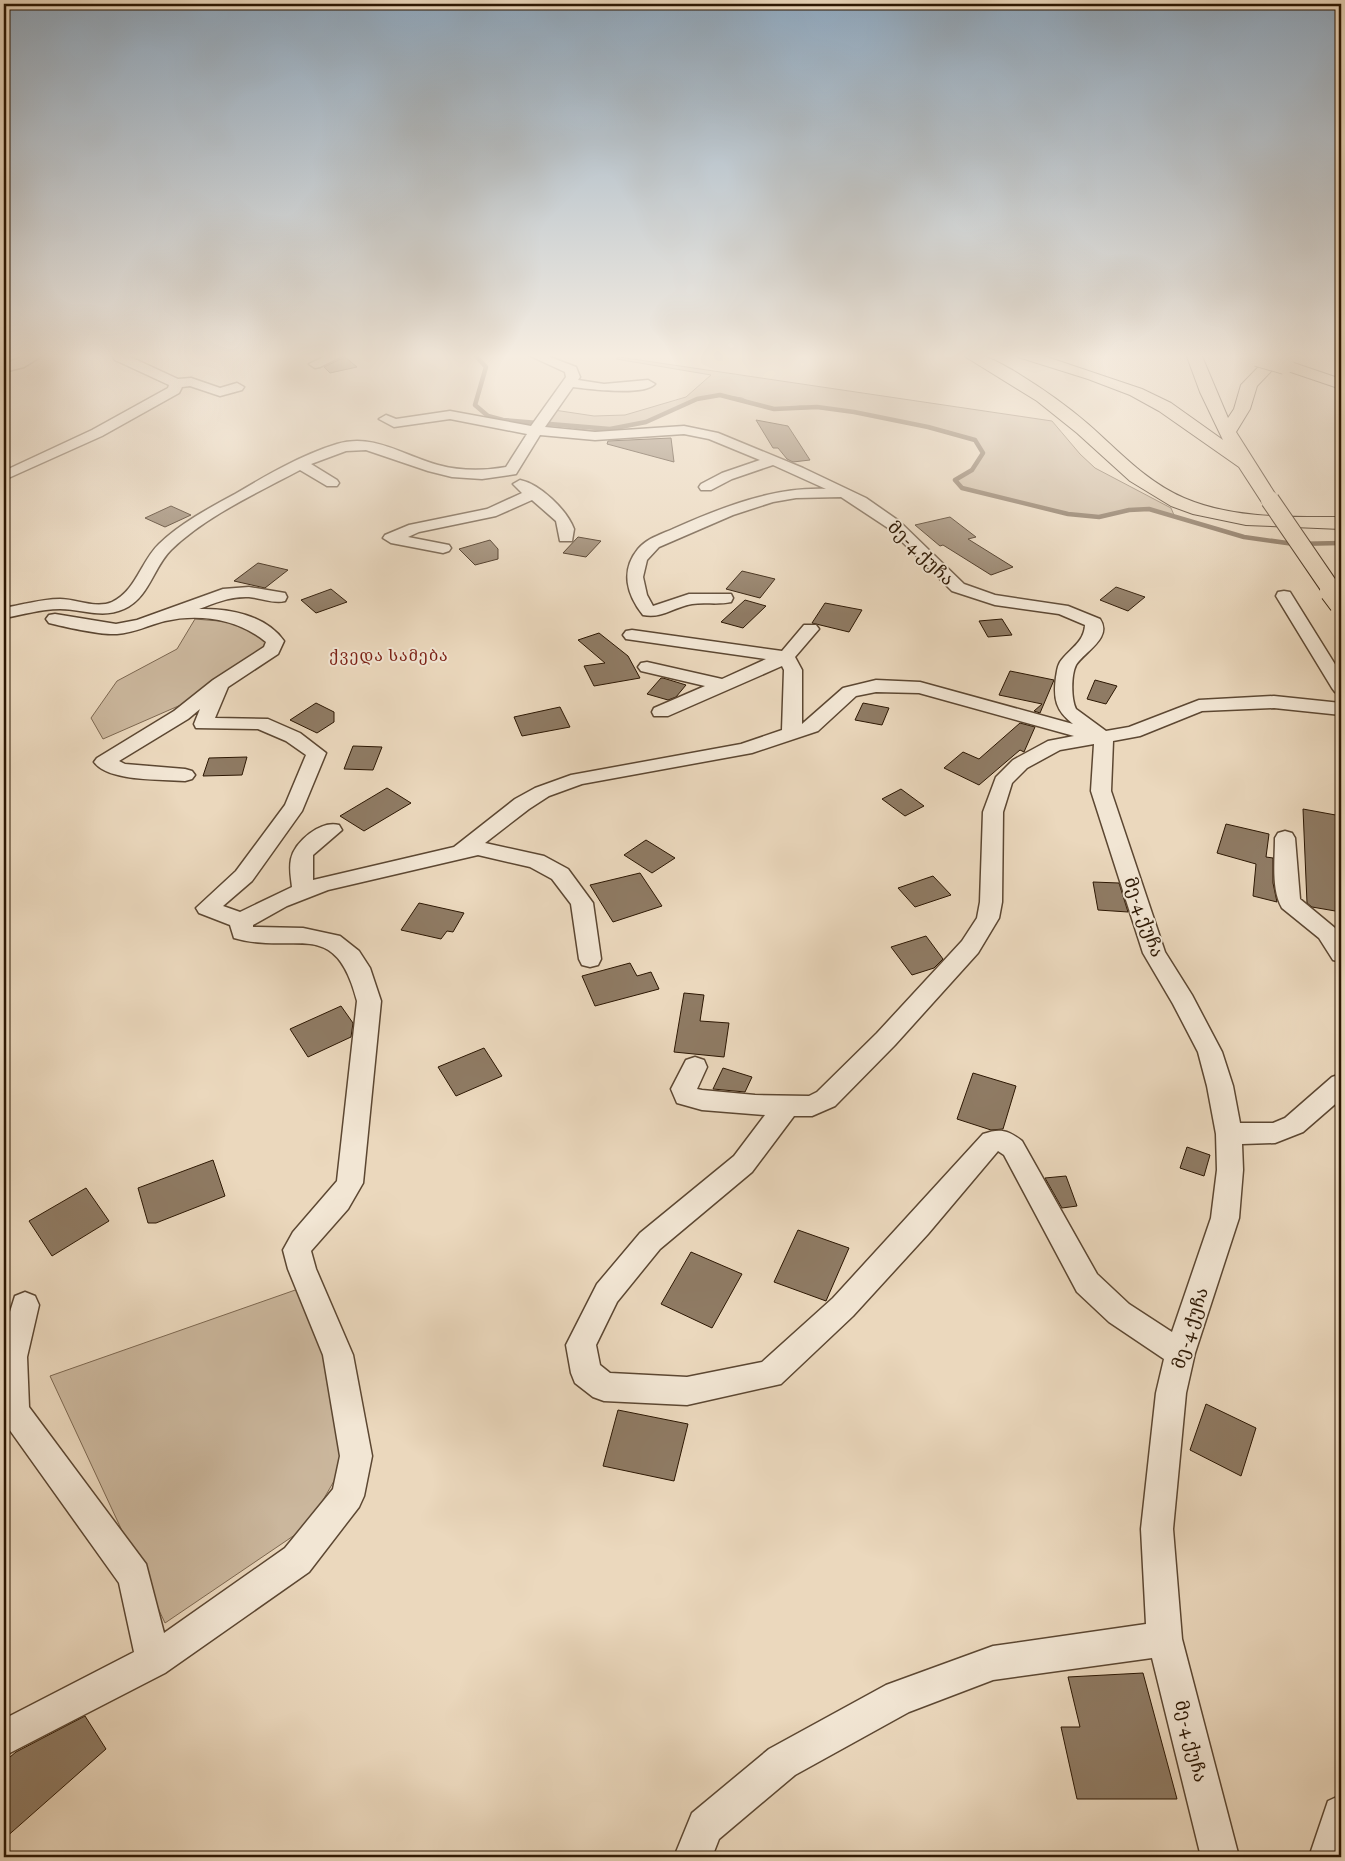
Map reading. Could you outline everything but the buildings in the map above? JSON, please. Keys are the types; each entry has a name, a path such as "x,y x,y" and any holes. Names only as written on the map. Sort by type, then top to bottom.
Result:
{"highway":[{"path":"1096,441 1136,478 1157,492 1225,516 1259,521 1341,523"},
{"path":"1213,441 1244,463"},
{"path":"1233,441 1244,463 1341,603"}],"street":[{"path":"4,476 80,441"},
{"path":"511,471 529,441"},
{"name":"მე-4 ქუჩა","path":"724,441 852,495 880,514 907,538 949,583 960,590 974,595 1058,608 1082,615 1094,623 1094,637 1066,665 1063,691 1065,705 1069,712 1104,738 1100,790 1154,953 1184,1001 1210,1052 1220,1086 1229,1134 1230,1170 1225,1218 1180,1354 1171,1393 1158,1529 1160,1587 1165,1640 1220,1857"},
{"path":"12,612 60,604 103,609 128,601 137,590 155,557 202,518 302,465 340,448 365,444 432,468 455,473 476,475 511,471"},
{"path":"706,487 727,476 771,461"},
{"path":"302,465 332,483"},
{"path":"511,471 515,480 562,517 568,529 566,538"},
{"path":"725,598 689,599 661,610 649,611 636,594 634,574 638,561 651,545 698,523 748,504 784,495 803,493 852,495"},
{"path":"443,548 391,538 415,528 491,512 532,494"},
{"path":"12,612 116,629 162,616 223,594 249,592 279,597"},
{"path":"1284,596 1341,688"},
{"path":"162,616 218,613 239,618 267,634 275,641 272,650 219,684 181,714 104,762 121,770 186,775"},
{"path":"660,712 786,657 810,628"},
{"path":"632,635 786,657"},
{"path":"786,657 793,670 792,733"},
{"path":"647,667 721,684"},
{"path":"219,684 203,724 261,723 292,737 316,753 296,806 244,876 208,908 241,921 304,891 337,880 392,869 462,850 478,848 536,861 560,874 582,903 590,958"},
{"path":"462,850 522,804 542,792 578,779 745,748 811,727 850,692 876,686 920,688 1104,738"},
{"path":"695,1067 684,1089 686,1096 702,1100 786,1107 812,1106 826,1098 886,1039 970,947 988,918 991,902 993,812 1003,781 1020,764 1055,745 1133,732 1199,706 1274,702 1341,709"},
{"path":"304,891 298,865 309,845 332,830"},
{"path":"1285,838 1287,891 1290,903 1335,941 1341,954"},
{"path":"4,1738 153,1661 297,1560 348,1496 356,1456 338,1356 302,1269 298,1250 304,1238 342,1199 350,1183 369,1001 363,974 354,957 326,938 307,935 253,936 242,932 241,921"},
{"path":"1229,1134 1275,1133 1294,1125 1341,1084"},
{"path":"786,1107 743,1164 650,1241 607,1293 581,1345 586,1373 604,1387 687,1391 770,1374 843,1307 918,1226 984,1149 992,1141 1001,1139 1013,1148 1087,1283 1120,1316 1180,1354"},
{"path":"25,1305 12,1357 14,1411 134,1576 153,1661"},
{"path":"693,1857 705,1826 782,1762 899,1698 993,1663 1165,1640"},
{"path":"1328,1857 1341,1814"}],"shaded area":[{"path":"975,441 1069,441 1095,468 1171,508 1174,515 1149,509 1129,510 1099,517 1068,514 962,488 955,480 972,470 983,453"},
{"path":"195,619 231,622 269,638 271,649 183,704 103,739 91,718 117,681 177,649"},
{"path":"301,1288 328,1349 345,1462 308,1526 165,1623 50,1376"}],"waterway":[{"path":"976,441 983,453 972,470 955,480 962,488 1068,514 1099,517 1129,510 1149,509 1244,537 1294,544 1341,543"}],"district":[{"name":"ქვედა სამება","path":"389,655"}]}
